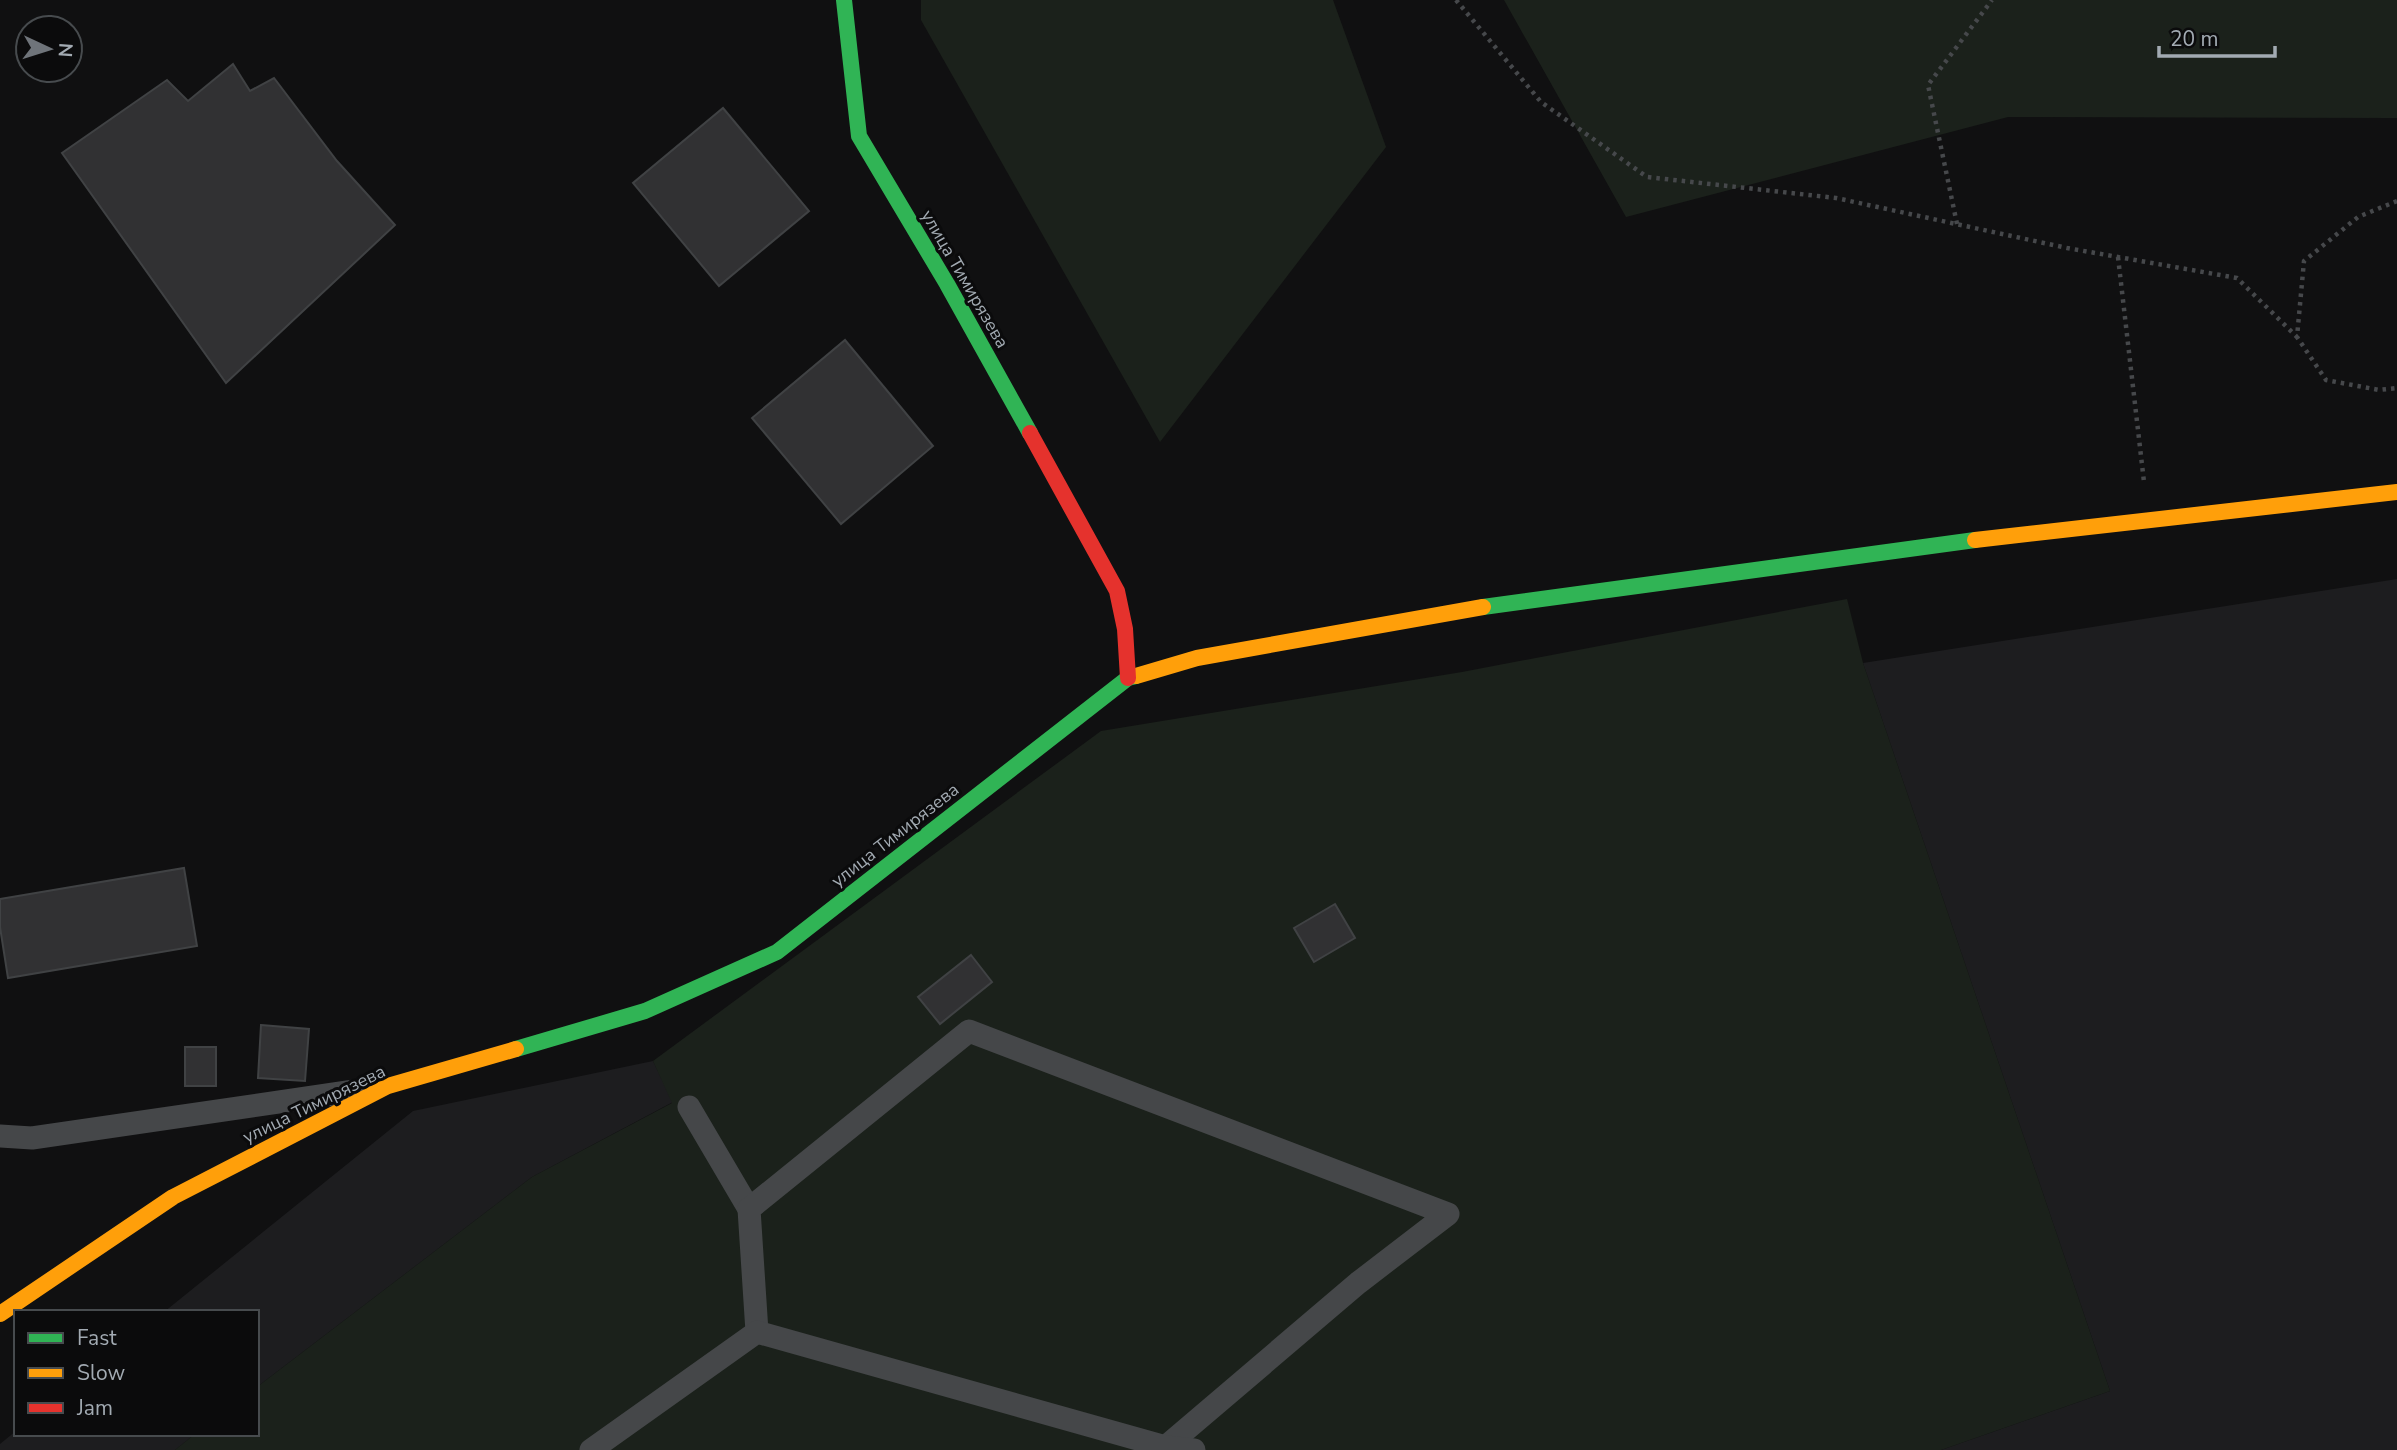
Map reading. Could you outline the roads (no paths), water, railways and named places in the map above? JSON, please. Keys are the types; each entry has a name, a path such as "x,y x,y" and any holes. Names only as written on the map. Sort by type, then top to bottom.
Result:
{"street":[{"name":"улица Тимирязева","path":"0,1314 173,1196 388,1086 645,1011 777,952 1128,678 1125,629 1116,591 947,284 859,136 844,0"},
{"path":"1128,678 1197,658 1499,604 1905,548 2397,492"}],"lane":[{"path":"749,1209 969,1031 1448,1214 1358,1283 1164,1449"},
{"path":"0,1136 32,1138 388,1086"},
{"path":"689,1107 749,1209 757,1332"},
{"path":"757,1332 1164,1449 1194,1450"},
{"path":"591,1450 757,1332"}]}
